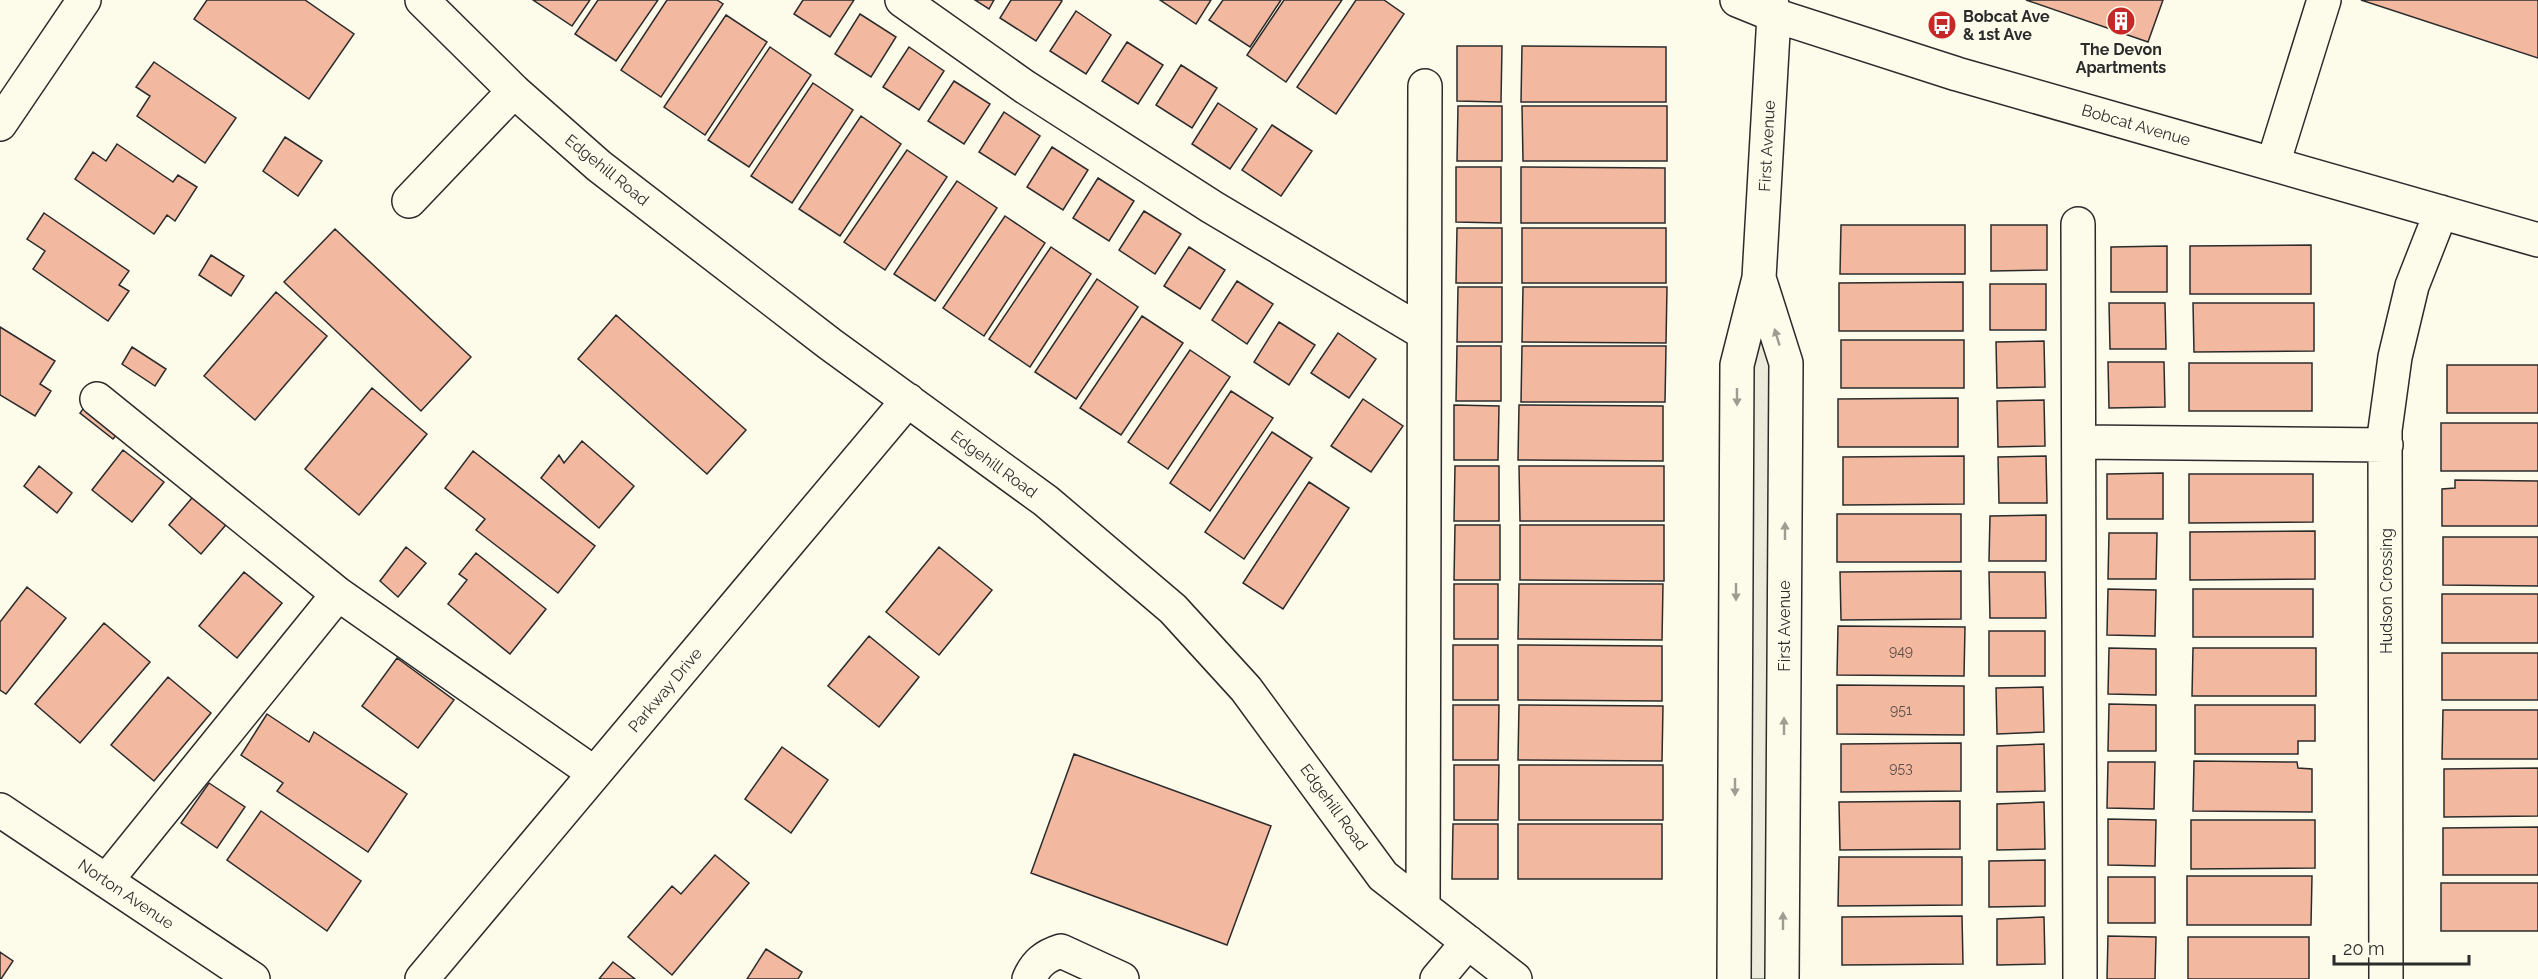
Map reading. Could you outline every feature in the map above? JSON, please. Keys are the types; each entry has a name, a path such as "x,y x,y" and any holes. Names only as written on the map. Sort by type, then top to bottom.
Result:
{"street":[{"path":"5,105 84,0"},
{"name":"Edgehill Road","path":"422,0 514,91 599,166 830,344 1046,501 1173,609 1246,689 1383,876 1515,979"},
{"path":"902,0 1025,87 1192,194 1424,333"},
{"name":"Bobcat Avenue","path":"1737,0 1777,5 1957,74 2538,240"},
{"path":"2273,164 2324,0"},
{"name":"First Avenue","path":"1734,979 1737,365 1759,278 1777,5"},
{"path":"1423,907 1425,86"},
{"path":"409,201 514,91"},
{"name":"Hudson Crossing","path":"2386,979 2385,430 2395,357 2412,286 2441,212"},
{"path":"2078,224 2080,979"},
{"name":"First Avenue","path":"1759,278 1786,363 1782,979"},
{"path":"97,399 338,594 594,773"},
{"name":"Parkway Drive","path":"422,979 820,508 908,400"},
{"path":"2079,442 2386,446"},
{"path":"106,881 338,594"},
{"name":"Norton Avenue","path":"0,810 253,979"},
{"path":"1437,979 1468,942"},
{"path":"1029,979 1033,970 1046,956 1061,951 1122,979"}],"shaded area":[{"path":"1759,278 1786,363 1783,979 1734,979 1737,365"}],"building":[{"path":"207,0 305,0 354,34 309,99 194,19"},
{"path":"533,0 590,0 572,26"},
{"path":"598,0 658,0 616,61 575,34"},
{"path":"667,0 717,0 723,4 661,97 621,70"},
{"path":"803,0 854,0 830,37 794,14"},
{"path":"975,0 994,0 989,9"},
{"path":"1011,0 1062,1 1036,41 1000,18"},
{"path":"1160,0 1211,0 1196,24"},
{"path":"1223,0 1281,0 1250,47 1209,20"},
{"path":"1284,0 1342,0 1286,82 1247,55"},
{"path":"1356,0 1384,0 1404,14 1336,114 1297,87"},
{"name":"The Devon Apartments","path":"2026,0 2163,0 2148,42"},
{"path":"2361,0 2538,0 2538,58"},
{"path":"1076,11 1111,35 1086,74 1050,51"},
{"path":"860,14 896,37 871,77 835,54"},
{"path":"726,15 767,42 705,135 664,107"},
{"path":"1127,42 1163,65 1138,104 1102,81"},
{"path":"1457,46 1502,46 1501,102 1457,101"},
{"path":"1522,46 1666,47 1666,102 1521,102"},
{"path":"770,47 811,75 749,167 708,140"},
{"path":"909,47 944,71 919,110 883,87"},
{"path":"154,62 236,118 205,163 137,116 150,96 136,87"},
{"path":"1181,65 1217,88 1192,128 1156,105"},
{"path":"954,81 990,104 964,144 928,121"},
{"path":"813,83 853,110 792,203 751,176"},
{"path":"1218,103 1257,129 1230,169 1192,144"},
{"path":"1458,106 1502,106 1502,161 1457,161"},
{"path":"1522,106 1667,106 1667,161 1523,161"},
{"path":"1004,112 1040,136 1015,175 979,152"},
{"path":"861,116 901,144 840,236 799,209"},
{"path":"1272,125 1312,151 1281,196 1242,170"},
{"path":"285,137 322,161 298,196 263,171"},
{"path":"117,144 173,182 178,175 197,187 175,221 167,215 154,234 75,179 93,152 106,161"},
{"path":"1052,147 1088,170 1063,210 1027,187"},
{"path":"907,150 947,177 885,270 844,242"},
{"path":"1456,167 1501,167 1501,223 1456,222"},
{"path":"1521,167 1665,168 1665,223 1521,223"},
{"path":"1098,178 1134,201 1109,241 1073,218"},
{"path":"957,181 997,208 935,301 894,274"},
{"path":"1144,211 1181,234 1155,274 1119,250"},
{"path":"44,213 129,271 119,285 129,291 108,321 33,269 45,251 27,239"},
{"path":"1005,216 1045,243 984,336 943,308"},
{"path":"1841,225 1965,225 1965,274 1840,274"},
{"path":"1991,225 2047,225 2047,270 1991,271"},
{"path":"1457,228 1502,228 1502,283 1456,283"},
{"path":"1522,228 1666,228 1666,283 1522,283"},
{"path":"335,229 471,357 421,411 284,282"},
{"path":"2311,245 2311,294 2190,294 2190,246"},
{"path":"2167,246 2167,292 2111,292 2111,247"},
{"path":"1051,247 1091,274 1030,367 989,339"},
{"path":"1189,247 1225,270 1200,309 1164,286"},
{"path":"211,255 244,276 231,296 199,275"},
{"path":"1097,279 1138,307 1076,399 1035,372"},
{"path":"1237,281 1273,304 1247,344 1212,320"},
{"path":"1963,282 1963,331 1839,331 1839,283"},
{"path":"1990,284 2046,284 2046,330 1990,330"},
{"path":"1458,287 1502,287 1502,342 1457,342"},
{"path":"1523,287 1667,287 1666,343 1522,342"},
{"path":"276,292 327,336 255,420 204,376"},
{"path":"2109,303 2165,303 2166,349 2110,349"},
{"path":"2193,303 2314,303 2314,351 2194,352"},
{"path":"616,315 746,430 707,474 578,359"},
{"path":"1142,316 1183,343 1121,435 1080,408"},
{"path":"1279,322 1315,345 1289,385 1254,362"},
{"path":"0,327 55,361 40,384 51,391 35,416 0,395"},
{"path":"1338,333 1376,359 1349,398 1311,373"},
{"path":"1841,340 1964,340 1964,388 1841,388"},
{"path":"2044,341 2045,387 1997,388 1996,342"},
{"path":"1457,346 1501,346 1501,401 1456,401"},
{"path":"1522,346 1666,346 1665,402 1521,402"},
{"path":"132,347 166,369 155,386 122,364"},
{"path":"1190,350 1230,377 1168,469 1128,442"},
{"path":"2108,362 2164,362 2165,407 2109,408"},
{"path":"2189,363 2312,363 2312,411 2189,411"},
{"path":"2447,365 2538,365 2538,413 2447,413"},
{"path":"372,388 427,434 359,515 305,469"},
{"path":"1231,391 1273,418 1210,511 1170,483"},
{"path":"92,397 126,423 113,439 80,413"},
{"path":"1958,398 1958,447 1838,447 1838,399"},
{"path":"1363,399 1403,426 1371,472 1331,446"},
{"path":"2044,400 2045,446 1998,447 1997,401"},
{"path":"1454,405 1499,406 1498,460 1454,460"},
{"path":"1519,405 1663,406 1663,461 1518,460"},
{"path":"2441,423 2538,423 2538,471 2441,471"},
{"path":"1272,432 1312,458 1244,559 1205,532"},
{"path":"582,441 634,486 599,528 541,478 559,455 564,463"},
{"path":"123,450 164,482 132,522 92,490"},
{"path":"473,451 595,546 558,593 476,530 485,519 445,488"},
{"path":"1964,456 1964,504 1843,505 1843,457"},
{"path":"2046,456 2047,503 1999,503 1998,457"},
{"path":"39,466 72,493 57,513 24,486"},
{"path":"1455,466 1499,466 1499,521 1454,521"},
{"path":"1519,466 1664,466 1664,521 1520,521"},
{"path":"2163,473 2163,519 2107,519 2107,474"},
{"path":"2189,474 2313,474 2313,522 2189,523"},
{"path":"2455,480 2538,481 2538,526 2442,526 2442,489 2455,488"},
{"path":"1309,482 1349,508 1283,609 1243,583"},
{"path":"197,492 230,520 201,554 169,525"},
{"path":"1837,514 1961,514 1961,562 1837,562"},
{"path":"2046,515 2046,561 1989,561 1990,516"},
{"path":"1455,525 1500,525 1500,580 1454,580"},
{"path":"1520,525 1664,525 1664,581 1520,580"},
{"path":"2315,531 2315,579 2190,580 2190,532"},
{"path":"2109,533 2157,533 2156,579 2108,579"},
{"path":"2443,537 2538,537 2538,586 2443,585"},
{"path":"406,547 426,563 398,597 380,581"},
{"path":"939,547 992,590 939,655 886,612"},
{"path":"476,553 546,609 510,654 448,604 467,580 459,574"},
{"path":"1961,571 1961,619 1841,620 1840,572"},
{"path":"244,572 282,603 237,658 199,626"},
{"path":"1989,572 2045,572 2046,618 1990,618"},
{"path":"1454,584 1498,584 1498,639 1454,639"},
{"path":"1519,584 1663,584 1662,640 1518,639"},
{"path":"27,587 66,618 6,694 0,690 0,622"},
{"path":"2108,589 2156,590 2155,636 2107,635"},
{"path":"2193,589 2313,589 2313,637 2193,637"},
{"path":"2442,594 2538,594 2538,643 2442,643"},
{"path":"104,623 150,662 80,743 35,704"},
{"path":"1838,626 1965,627 1964,676 1837,675"},
{"path":"1989,631 2045,631 2045,676 1989,676"},
{"path":"869,636 919,677 879,727 828,686"},
{"path":"1453,645 1498,645 1498,700 1453,700"},
{"path":"1518,645 1662,646 1662,701 1518,700"},
{"path":"2109,648 2156,649 2156,695 2108,694"},
{"path":"2193,648 2316,648 2316,696 2192,696"},
{"path":"2442,653 2538,653 2538,700 2442,700"},
{"path":"397,658 454,700 418,748 362,706"},
{"path":"168,677 211,713 154,781 111,745"},
{"path":"1837,685 1964,686 1964,735 1837,734"},
{"path":"2043,687 2044,732 1997,734 1996,688"},
{"path":"2109,704 2156,705 2156,751 2108,751"},
{"path":"1453,705 1499,705 1498,760 1453,760"},
{"path":"1519,705 1663,706 1662,761 1518,760"},
{"path":"2195,705 2315,705 2315,741 2298,741 2298,754 2195,754"},
{"path":"2443,710 2538,710 2538,759 2442,759"},
{"path":"267,714 309,742 314,732 407,794 368,852 277,791 283,783 241,755"},
{"path":"1961,743 1961,791 1841,792 1841,744"},
{"path":"2044,744 2045,791 1997,792 1997,746"},
{"path":"782,747 828,780 791,833 745,799"},
{"path":"1074,754 1271,826 1227,945 1031,873"},
{"path":"2194,761 2297,762 2298,768 2312,769 2312,812 2193,811"},
{"path":"2108,762 2155,762 2154,809 2107,808"},
{"path":"1454,765 1499,765 1498,820 1454,820"},
{"path":"1519,765 1663,765 1663,820 1519,820"},
{"path":"2538,768 2538,816 2444,817 2444,769"},
{"path":"209,783 245,807 217,848 181,823"},
{"path":"1960,801 1960,849 1840,850 1839,802"},
{"path":"2044,802 2045,849 1997,850 1997,804"},
{"path":"261,811 361,881 327,931 227,860"},
{"path":"2108,819 2156,820 2155,866 2108,865"},
{"path":"2191,820 2315,820 2315,868 2191,869"},
{"path":"1453,824 1498,824 1498,879 1452,879"},
{"path":"1518,824 1662,824 1662,879 1518,879"},
{"path":"2538,827 2538,875 2443,875 2443,828"},
{"path":"715,855 749,883 672,975 628,937 672,886 681,894"},
{"path":"1839,857 1962,857 1962,905 1838,906"},
{"path":"2045,860 2045,906 1989,907 1989,861"},
{"path":"2187,876 2312,876 2311,925 2187,925"},
{"path":"2108,877 2155,877 2155,923 2108,923"},
{"path":"2441,883 2538,883 2538,931 2441,931"},
{"path":"1962,916 1963,964 1842,965 1842,917"},
{"path":"2044,917 2045,964 1997,965 1997,919"},
{"path":"2108,936 2156,937 2155,979 2107,979"},
{"path":"2188,937 2309,937 2309,979 2188,979"},
{"path":"766,949 802,972 798,979 747,979"},
{"path":"0,952 13,961 1,979 0,979"},
{"path":"613,962 635,979 599,979"}],"place":[{"name":"The Devon Apartments","path":"2121,21"},
{"name":"Bobcat Ave & 1st Ave","path":"1942,25"}]}
